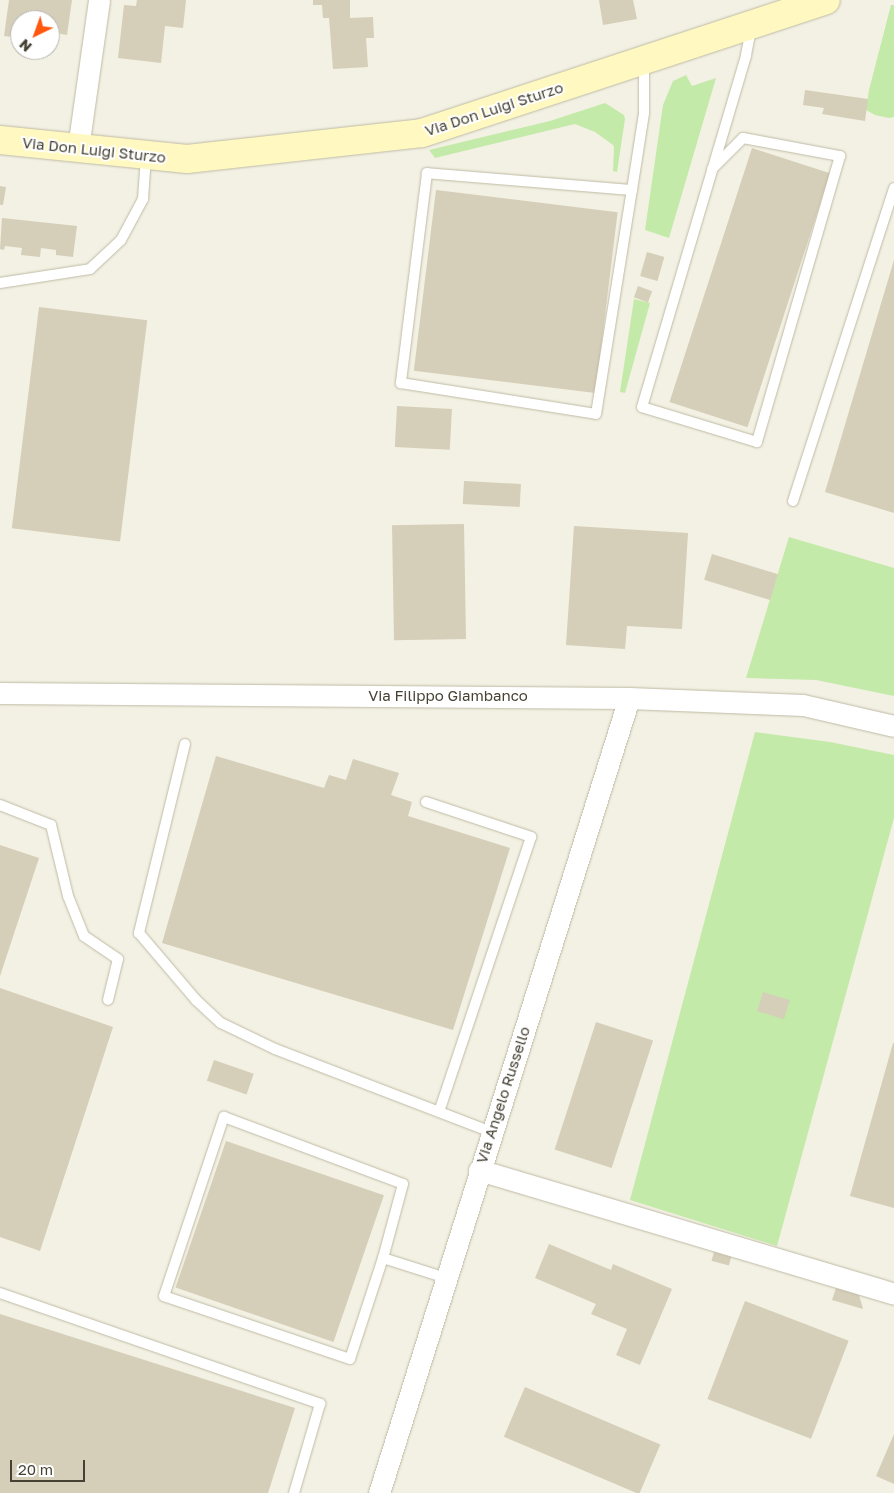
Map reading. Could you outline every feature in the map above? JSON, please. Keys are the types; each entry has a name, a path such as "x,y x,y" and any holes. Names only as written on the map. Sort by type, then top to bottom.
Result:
{"street":[{"path":"78,148 99,0"},
{"name":"Via Don Luigi Sturzo","path":"0,140 188,159 422,133 826,0"},
{"name":"Via Filippo Giambanco","path":"0,693 629,698 803,705 894,726"},
{"name":"Via Angelo Russello","path":"379,1493 629,698"},
{"path":"479,1170 894,1294"}],"lane":[{"path":"712,169 743,138 840,156 757,442 642,407 712,169 746,55 751,25"},
{"path":"632,190 427,173 401,383 596,414 632,190 644,113 644,61"},
{"path":"0,283 90,269 121,240 143,198 146,155"},
{"path":"793,501 894,188"},
{"path":"185,744 140,932 196,1000 221,1022 275,1049 491,1132"},
{"path":"426,802 531,838 439,1112"},
{"path":"0,805 51,825 68,896 84,936 118,959 108,1000"},
{"path":"224,1117 404,1184 383,1258 350,1359 164,1296 224,1117"},
{"path":"383,1258 446,1278"},
{"path":"0,1293 320,1404 294,1493"}],"green space":[{"path":"891,5 894,5 894,117 889,118 875,115 866,110 869,90"},
{"path":"686,75 692,86 716,78 669,238 645,230 663,105 673,81"},
{"path":"605,103 624,115 625,119 617,172 613,171 613,145 595,132 575,124 435,158 429,150 550,121"},
{"path":"634,299 650,303 625,393 620,392"},
{"path":"789,537 894,568 894,696 816,680 746,678"},
{"path":"755,732 830,742 894,755 894,818 777,1246 630,1200"}],"building":[{"path":"9,0 72,0 67,35 60,34 60,10 10,10 10,37 4,36"},
{"path":"137,0 186,0 183,28 165,26 161,63 118,58 124,5 136,6"},
{"path":"313,0 350,0 350,18 373,17 374,38 366,38 368,67 333,69 329,18 323,18 322,5 313,5"},
{"path":"599,0 633,0 637,19 603,25"},
{"path":"805,90 868,99 865,121 822,114 824,108 803,105"},
{"path":"752,148 830,173 747,427 669,402"},
{"path":"0,186 6,187 3,205 0,205"},
{"path":"436,190 618,212 595,393 414,371"},
{"path":"2,218 77,226 73,257 56,255 56,250 41,248 40,257 21,255 22,248 5,246 4,250 0,249"},
{"path":"647,252 664,257 657,281 640,276"},
{"path":"894,260 894,513 825,492"},
{"path":"638,286 652,291 648,302 634,297"},
{"path":"39,307 147,320 120,542 12,528"},
{"path":"397,406 452,409 450,450 395,447"},
{"path":"464,481 521,484 520,507 463,504"},
{"path":"464,524 466,639 394,640 392,525"},
{"path":"574,526 688,533 682,629 627,626 625,649 566,645"},
{"path":"712,554 778,574 770,600 704,580"},
{"path":"216,756 324,788 329,775 346,780 353,759 399,773 391,795 412,802 408,816 510,848 453,1030 162,943"},
{"path":"0,845 39,858 0,976"},
{"path":"0,988 113,1027 40,1251 0,1237"},
{"path":"763,992 790,1000 784,1019 757,1011"},
{"path":"596,1022 653,1041 612,1168 555,1149"},
{"path":"894,1043 894,1208 850,1196"},
{"path":"214,1060 254,1074 247,1094 207,1081"},
{"path":"226,1141 384,1195 333,1342 176,1288"},
{"path":"549,1244 611,1270 613,1264 672,1289 640,1365 616,1355 627,1329 591,1314 596,1304 535,1278"},
{"path":"714,1252 731,1257 729,1266 712,1261"},
{"path":"836,1288 859,1295 863,1309 832,1300"},
{"path":"745,1301 849,1341 811,1439 707,1399"},
{"path":"0,1314 295,1408 268,1493 0,1493"},
{"path":"525,1387 660,1444 640,1493 637,1493 504,1437"},
{"path":"894,1434 894,1484 876,1476"}]}
